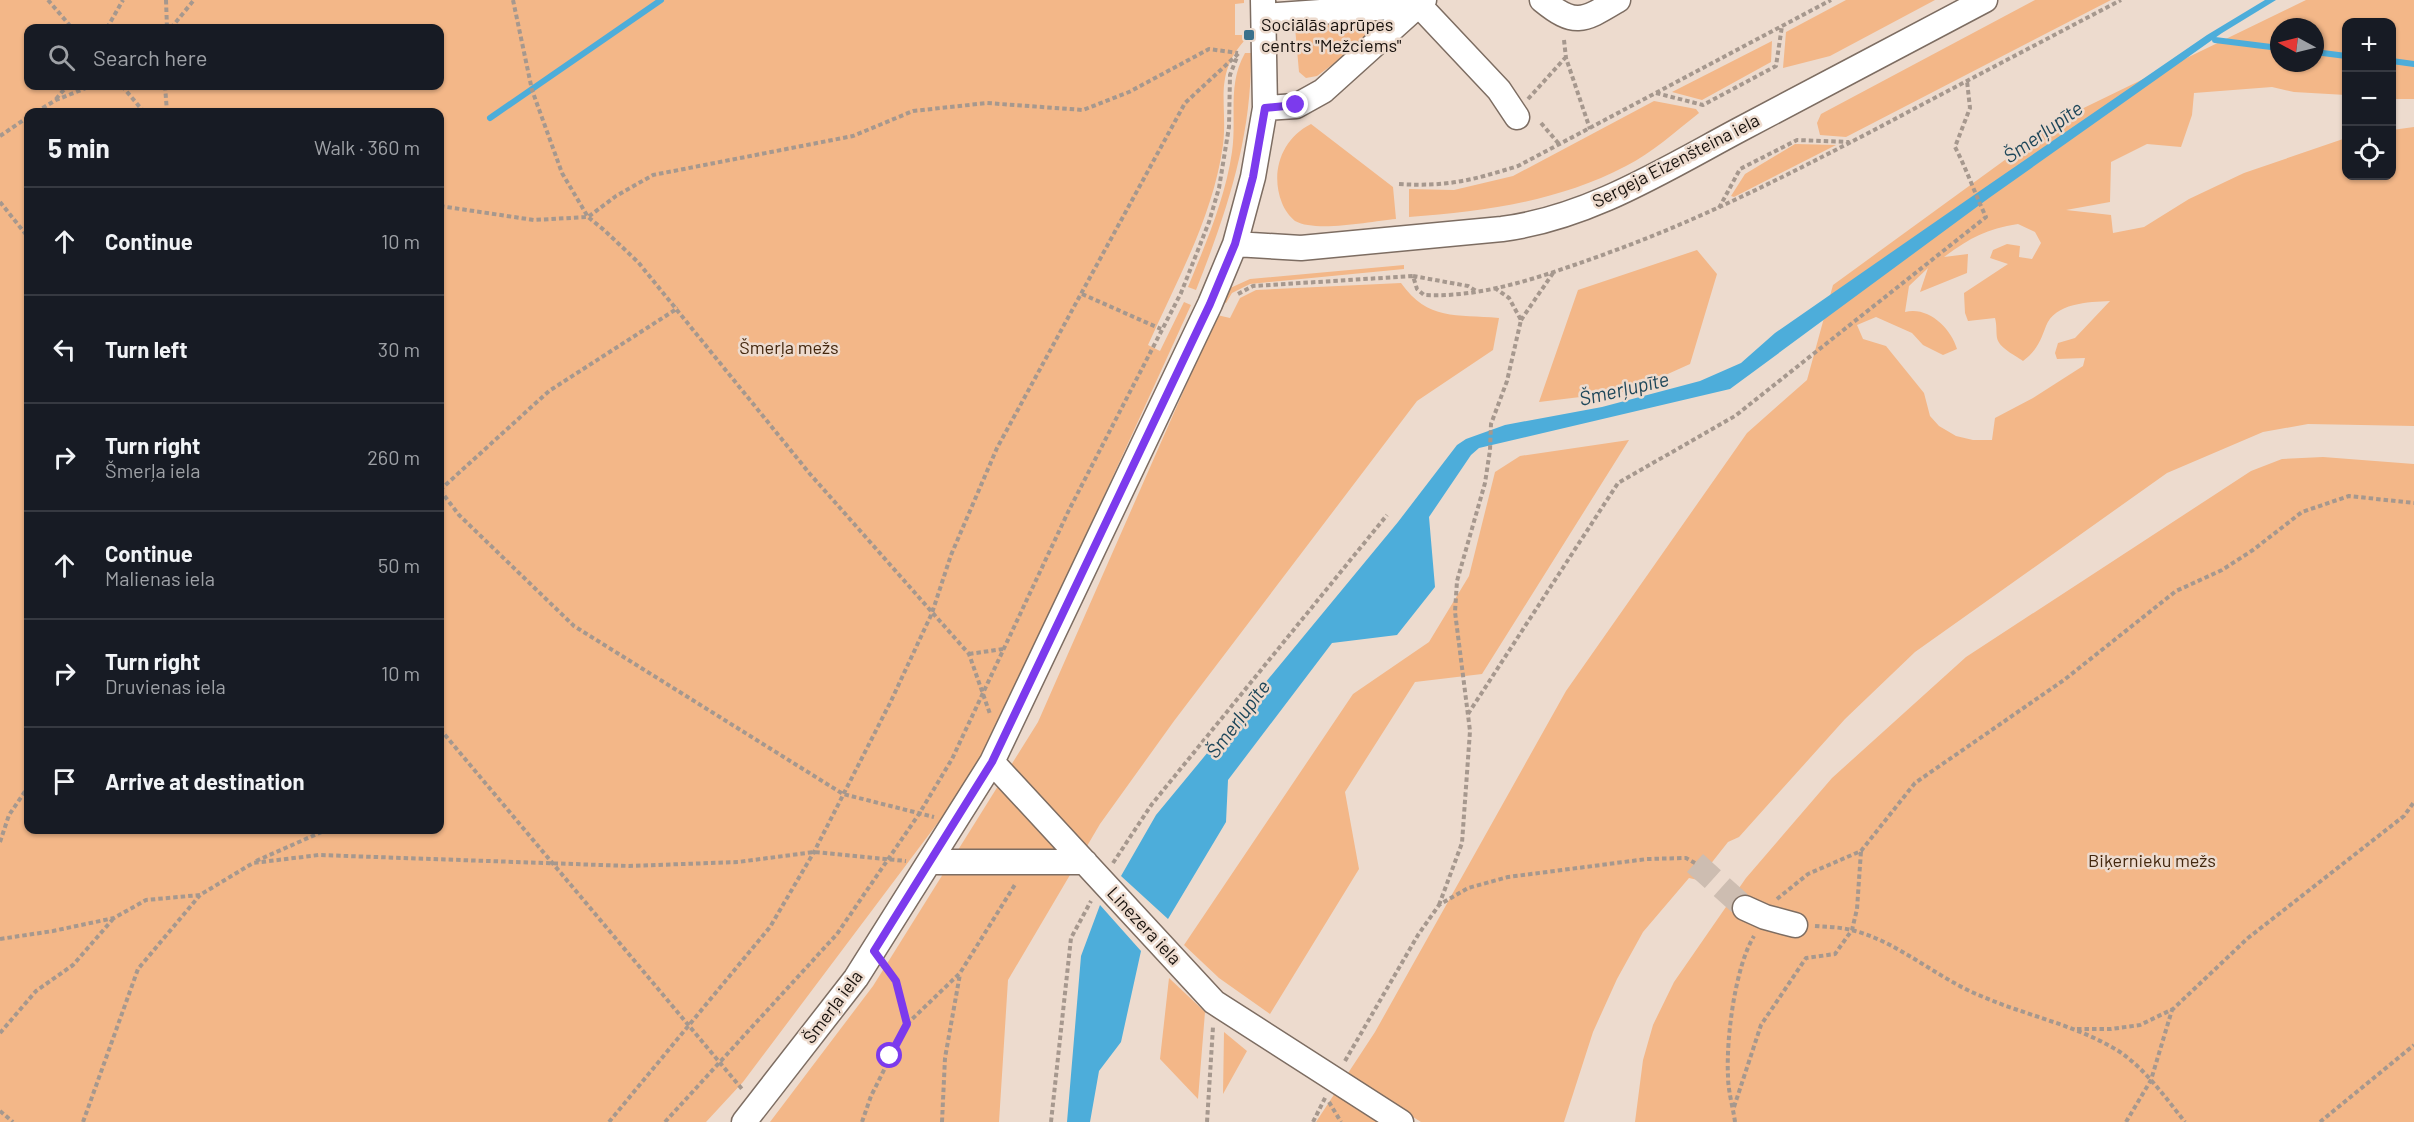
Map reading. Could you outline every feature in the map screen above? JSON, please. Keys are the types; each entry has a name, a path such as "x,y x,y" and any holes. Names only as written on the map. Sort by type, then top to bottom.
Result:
{"street":[{"path":"1542,0 1562,16 1577,19 1596,14 1618,0"},
{"name":"Sergeja Eizenšteina iela","path":"1235,244 1301,248 1502,230 1535,225 1555,219 1632,188 1984,0"},
{"path":"1264,8 1420,2"},
{"path":"1265,108 1296,105 1323,91 1420,2"},
{"path":"1420,2 1499,90 1520,110"},
{"name":"Šmerļa iela","path":"750,1115 874,951 992,762 1210,304 1235,244 1253,177 1265,108 1264,8"},
{"name":"Linezera iela","path":"992,762 1214,1002 1401,1122"},
{"path":"931,862 1085,862"},
{"path":"1745,908 1765,917 1795,924"}],"path":[{"path":"48,0 69,24"},
{"path":"109,24 123,0"},
{"path":"166,0 167,24"},
{"path":"174,24 194,0"},
{"path":"513,0 532,90 562,173 588,217 638,262 678,308 810,474 969,654 982,692"},
{"path":"1399,184 1434,186 1464,183 1518,166 1831,0"},
{"path":"1413,276 1417,289 1424,296 1478,292 1554,272 1624,248 1760,190 2121,0"},
{"path":"1655,93 1703,105 1776,66 1782,26"},
{"path":"1564,40 1566,57 1590,129"},
{"path":"609,1122 770,927 814,852 891,701 932,614 951,555 997,448 1185,103 1244,48"},
{"path":"444,207 534,220 588,217 616,196 653,175 853,136 914,111 987,103 1083,110 1129,92 1209,49 1239,53"},
{"path":"665,1122 837,934 919,814 952,759 1069,510 1181,293 1209,222 1219,188 1228,137 1230,75 1239,53"},
{"path":"1520,110 1566,57"},
{"path":"1468,714 1618,483 1735,416 1986,217 1972,189 1968,170 1955,147 1970,108 1967,81"},
{"path":"56,100 64,90"},
{"path":"43,108 81,90"},
{"path":"125,90 141,108"},
{"path":"165,90 167,108"},
{"path":"0,136 24,120"},
{"path":"1541,123 1559,144"},
{"path":"1719,208 1740,169 1797,140 1850,142"},
{"path":"0,202 24,232"},
{"path":"1335,1079 1418,935 1439,905 1462,843 1470,731 1455,612 1456,592 1485,483 1491,424 1507,381 1521,320 1554,272"},
{"path":"1232,304 1236,295 1253,286 1413,276 1468,286 1478,292"},
{"path":"1494,288 1509,298 1521,320"},
{"path":"1082,294 1161,328"},
{"path":"444,486 549,391 678,308"},
{"path":"444,495 459,514 574,626 843,794 944,819"},
{"path":"1779,896 1808,874 1861,851 1915,783 2064,680 2176,591 2222,570 2253,550 2302,512 2349,496 2414,503"},
{"path":"1051,1122 1071,938 1102,880 1152,804 1387,515"},
{"path":"969,654 1003,650"},
{"path":"444,734 720,1062 750,1115"},
{"path":"0,842 9,815 24,793"},
{"path":"2077,1029 2111,1029 2140,1025 2173,1009 2248,938 2386,831 2404,816 2414,802"},
{"path":"83,1122 138,969 200,895 253,863 317,834"},
{"path":"1733,1110 1761,1025 1806,958 1835,954 1852,930 1857,909 1861,851"},
{"path":"253,863 319,855 628,866 738,862 814,852 931,862"},
{"path":"1439,905 1468,888 1508,877 1670,857 1686,858 1695,863"},
{"path":"862,1122 871,1096 907,1024 960,973 1029,862"},
{"path":"0,939 114,918 146,900 200,895"},
{"path":"0,1033 36,991 73,965 114,918"},
{"path":"1795,924 1852,930 1881,942 1978,996 2030,1016 2077,1029 2121,1053 2151,1080 2185,1122"},
{"path":"1736,1122 1728,1076 1734,996 1744,953 1753,938"},
{"path":"874,951 896,981 907,1024"},
{"path":"942,1122 945,1058 960,973"},
{"path":"1207,1122 1214,1002"},
{"path":"2126,1122 2151,1080 2173,1009"},
{"path":"2320,1122 2414,1045"},
{"path":"1313,1122 1326,1096 1341,1122"},
{"path":"0,1111 13,1122"}],"green space":[{"name":"Šmerļa mežs","path":"0,0 1244,0 1244,3 1235,4 1235,35 1244,35 1244,41 1234,54 1225,78 1223,145 1218,172 1193,248 1148,345 1160,351 1184,302 1191,305 982,764 743,1082 706,1122 0,1122"},
{"path":"1846,0 1935,0 1830,56 1783,68 1786,32"},
{"path":"2035,0 2111,0 1846,137 1820,135 1817,123 1821,114"},
{"path":"2306,0 2414,0 2414,99 2396,99 2396,18 2342,18 2342,95 2294,92 2272,87 2194,93 2192,115 2181,147 2147,144 2111,162 2110,202 2066,210 2111,215 2113,233 2144,227 2189,199 2244,173 2342,139 2342,180 2396,180 2396,129 2414,127 2414,426 2308,424 2263,432 2167,473 1915,652 1845,719 1739,837 1728,842 1698,880 1689,878 1643,932 1617,979 1593,1032 1564,1122 1421,1122 1363,1085 1383,1122 1316,1122 1375,1032 1566,691 1747,433 1807,380 1833,285 2061,119","holes":["2018,224 2035,232 2041,243 2032,259 2019,257 2020,246 2007,244 1993,250 1990,258 2008,264 1964,293 1965,313 1968,321 1995,318 1998,342 2023,361 2035,349 2050,318 2064,308 2110,301 2075,338 2058,343 2055,353 2057,359 2085,358 2083,366 2033,398 1995,418 1992,440 1973,440 1956,436 1939,426 1930,416 1924,393 1886,346 1863,339 1857,325 1876,317 1912,333 1923,345 1943,355 1957,349 1950,334 1937,320 1922,312 1905,312 1909,286 1928,268 1920,292 1967,273 1968,254 1944,257 1979,235"]},
{"path":"1382,13 1390,20 1386,25 1317,76 1306,78 1299,72 1295,27 1301,22"},
{"path":"1772,41 1771,62 1702,100 1672,92"},
{"path":"1245,53 1251,53 1250,84 1236,174 1218,232 1196,290 1188,287 1225,187 1232,152 1234,89 1239,65"},
{"path":"1654,101 1696,109 1699,113 1654,148 1626,166 1574,188 1520,203 1465,212 1409,217 1409,189 1454,190 1513,176"},
{"path":"1311,124 1393,187 1396,219 1317,226 1295,221 1291,217 1283,205 1279,192 1278,169 1285,148 1292,138"},
{"path":"1795,144 1836,145 1734,197 1731,196 1745,174"},
{"path":"1697,250 1717,274 1690,364 1630,391 1539,402 1578,290"},
{"path":"1404,265 1404,269 1250,284 1232,293 1226,303 1222,302 1228,289 1250,279"},
{"path":"1401,283 1411,295 1433,310 1456,315 1499,318 1493,350 1417,401 1174,721 1100,824 1008,980 999,1122 770,1122 873,986 1038,722 1217,315 1230,318 1240,298 1256,290"},
{"path":"1629,440 1482,674 1415,682 1345,792 1359,869 1270,1014 1219,978 1184,945 1353,694 1429,642 1469,576 1495,472 1520,456"},
{"name":"Biķernieku mežs","path":"2323,457 2414,464 2414,1122 1635,1122 1643,1060 1653,1025 1674,982 1746,878 1832,778 1966,657 2251,471 2282,459"},
{"path":"1169,978 1205,1012 1198,1099 1160,1059"},
{"path":"1224,1032 1247,1051 1223,1094"}],"water":[{"name":"Šmerļupīte","path":"2265,0 2276,0 2222,33 1989,198 1730,389 1479,448 1471,455 1429,517 1435,587 1397,635 1332,643 1228,780 1226,822 1168,919 1121,876 1156,815 1398,522 1457,445 1466,439 1505,425 1602,407 1700,381 1741,363 1775,333 1987,186 2207,35"},
{"path":"1100,905 1141,951 1121,1042 1099,1071 1090,1122 1067,1122 1081,956"}],"waterway":[{"path":"490,118 661,0"},
{"path":"2215,40 2270,47"},
{"path":"2324,53 2342,55"},
{"path":"2396,62 2414,64"}],"tunnel":[{"path":"1695,863 1745,908"}],"place":[{"name":"Sociālās aprūpes centrs \"Mežciems\"","path":"1249,35"}],"route":[{"path":"890,1056 907,1024 896,981 874,951 992,762 1210,304 1235,244 1253,177 1265,108 1296,105"}]}
